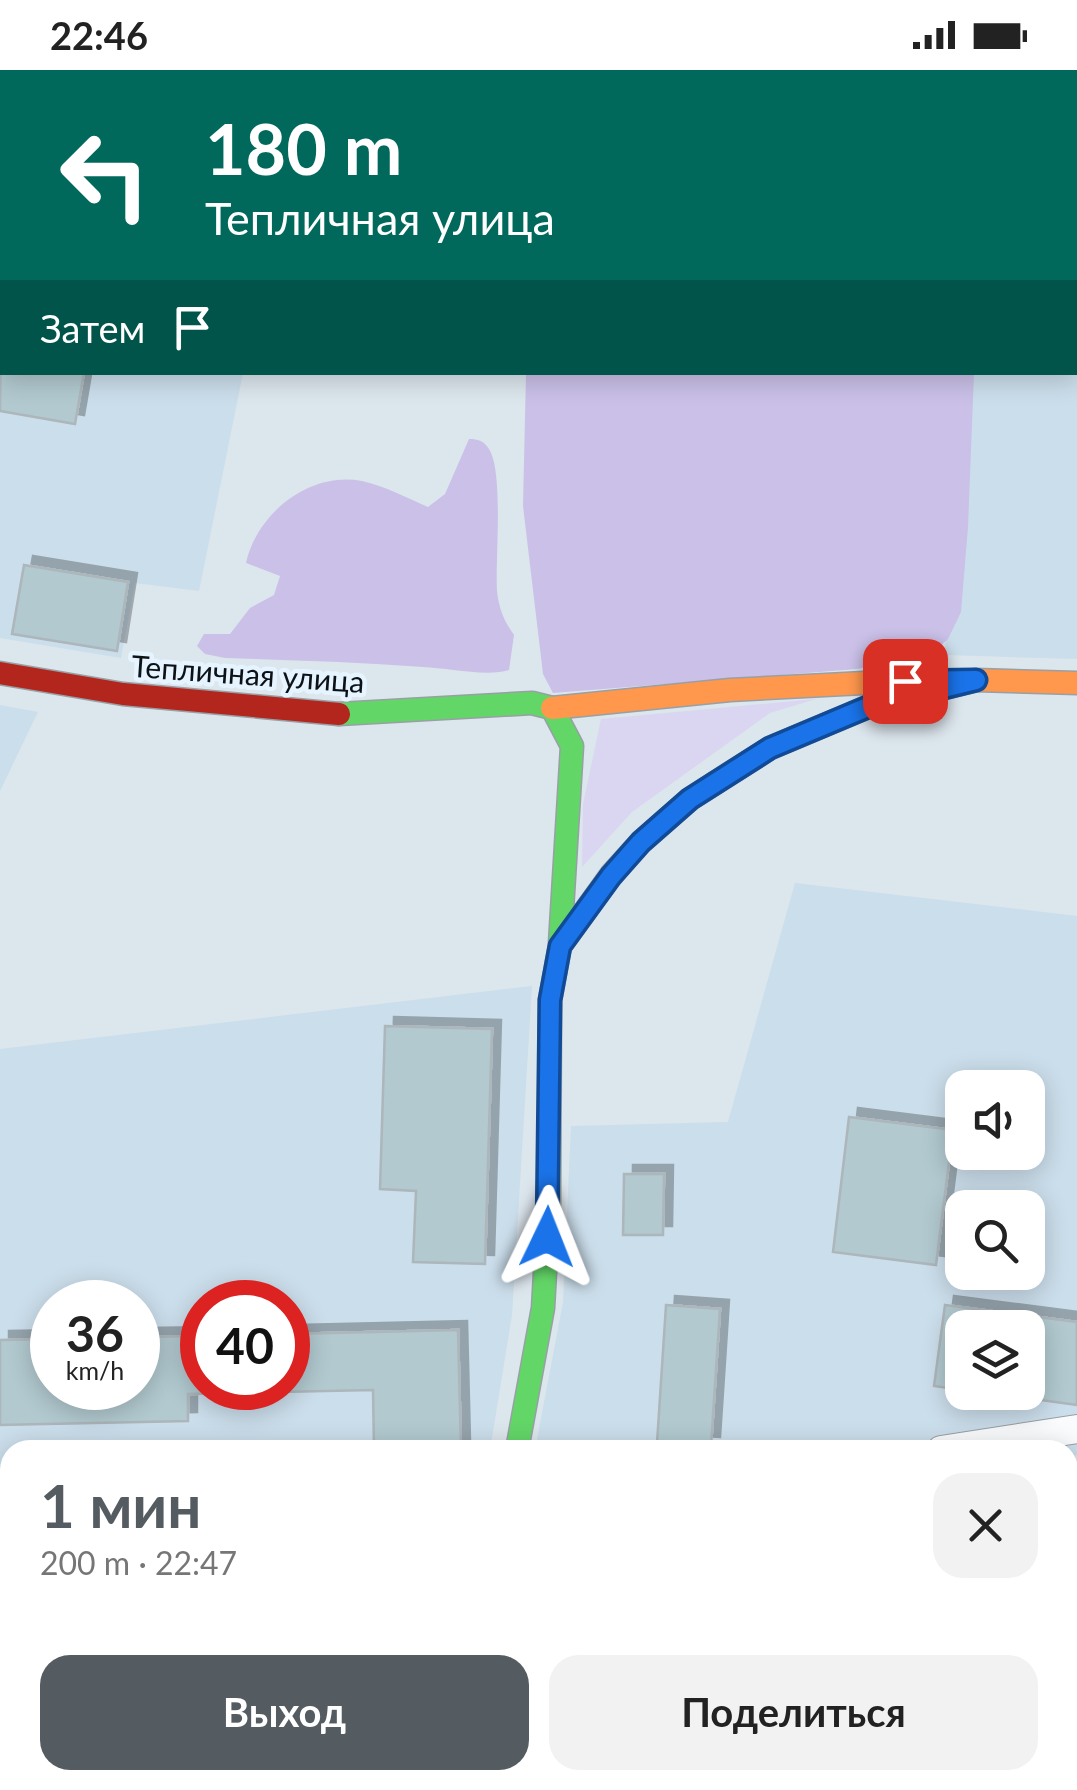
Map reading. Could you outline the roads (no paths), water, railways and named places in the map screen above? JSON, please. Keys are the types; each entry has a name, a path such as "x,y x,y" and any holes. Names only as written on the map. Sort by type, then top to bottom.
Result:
{"street":[{"name":"Тепличная улица","path":"0,673 123,694 346,714 532,703 552,708 730,690 976,680"},
{"path":"560,946 641,842 690,799 770,748 870,706 976,680 1077,683"},
{"path":"519,1440 543,1308 549,1202 550,1000 560,946 572,746 552,708"},
{"path":"1006,1440 1077,1429"}]}
